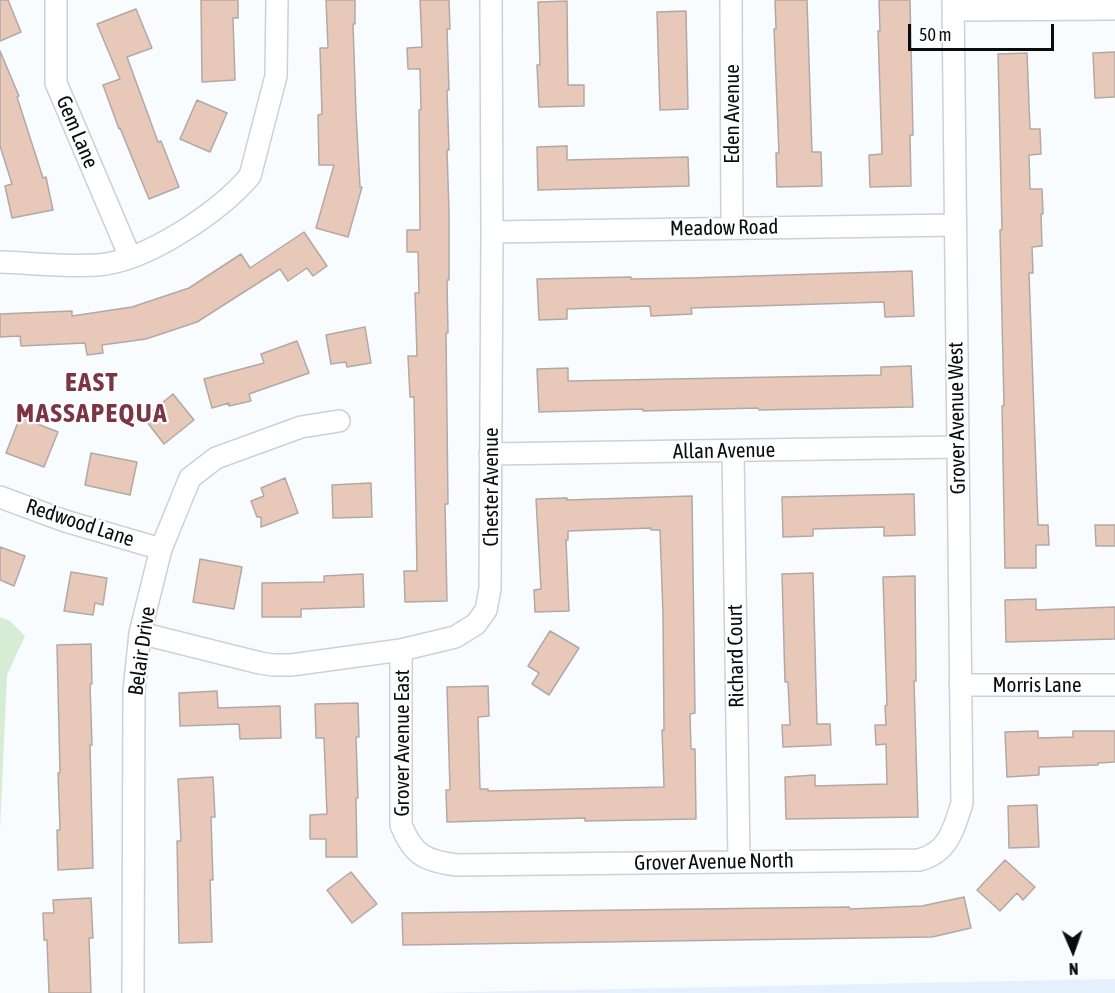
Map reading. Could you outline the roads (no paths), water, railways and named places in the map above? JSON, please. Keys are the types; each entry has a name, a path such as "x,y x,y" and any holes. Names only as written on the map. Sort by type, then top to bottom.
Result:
{"street":[{"name":"Gem Lane","path":"56,0 56,82 130,257"},
{"path":"0,262 99,265 130,257 195,224 242,186 250,176 276,76 277,0"},
{"name":"Chester Avenue","path":"140,633 273,665 401,650 455,637 476,624 486,610 490,589 491,0"},
{"name":"Eden Avenue","path":"731,0 732,228"},
{"path":"953,5 1115,9"},
{"name":"Grover Avenue West","path":"953,5 962,803 953,834"},
{"name":"Meadow Road","path":"492,232 955,225"},
{"name":"Belair Drive","path":"133,993 134,691 140,633 161,549 190,478 216,458 300,427 339,422"},
{"name":"Allan Avenue","path":"490,454 957,447"},
{"name":"Richard Court","path":"733,451 739,861"},
{"name":"Redwood Lane","path":"0,497 65,521 161,549"},
{"name":"Grover Avenue East","path":"401,650 401,825 408,842 416,852 438,863 466,865"},
{"name":"Morris Lane","path":"960,685 1115,685"},
{"name":"Grover Avenue North","path":"466,865 919,860 929,858 940,851 953,834"}],"district":[{"name":"EAST MASSAPEQUA","path":"92,398"}]}
